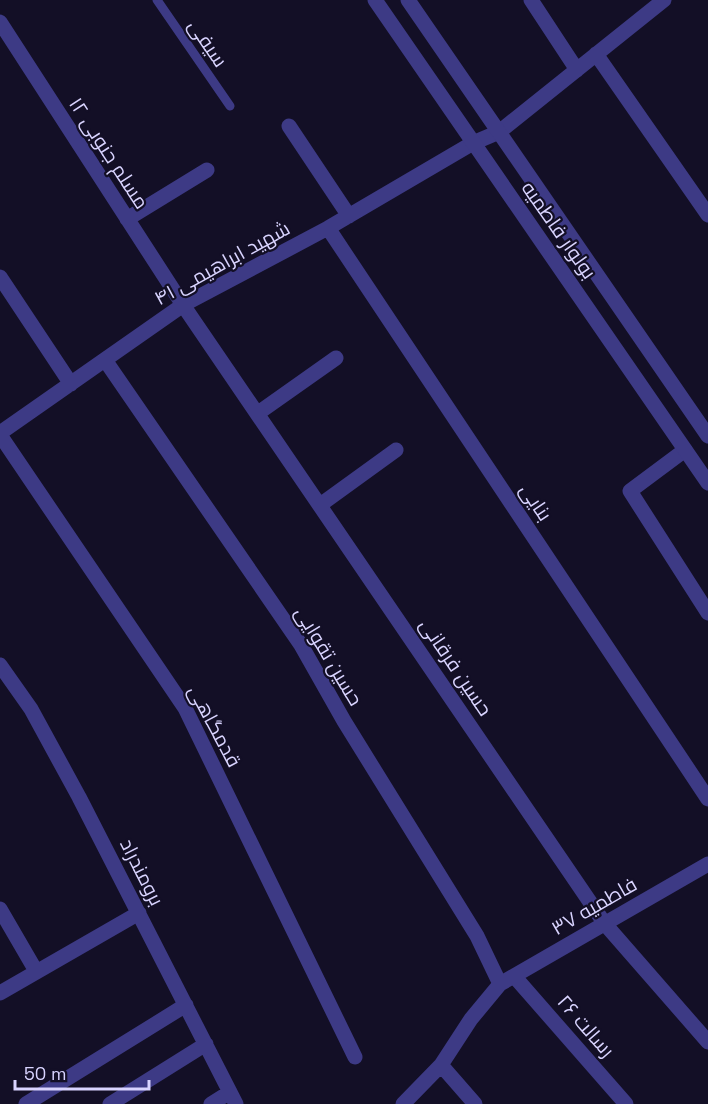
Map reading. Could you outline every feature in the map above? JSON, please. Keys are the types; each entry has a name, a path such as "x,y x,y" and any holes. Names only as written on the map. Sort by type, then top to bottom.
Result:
{"street":[{"name":"بولوار فاطمیه","path":"375,0 708,483"},
{"name":"بولوار فاطمیه","path":"408,0 708,435"},
{"path":"531,0 577,70"},
{"name":"شهید ابراهیمی ۴۱","path":"0,434 183,305 328,228 473,143 499,132 664,0"},
{"name":"مسلم جنوبی ۱۲","path":"0,22 183,305"},
{"path":"596,54 706,209"},
{"path":"289,126 349,216"},
{"path":"127,219 207,170"},
{"name":"بنایی","path":"328,228 708,799"},
{"path":"0,277 71,384"},
{"name":"حسین فرقانی","path":"183,305 604,924 708,1042"},
{"path":"258,413 336,358"},
{"name":"حسین تقوایی","path":"105,360 301,645 344,721 477,936 500,984"},
{"name":"قدمگاهی","path":"0,434 185,708 355,1057"},
{"path":"320,505 396,450"},
{"path":"685,450 630,491 708,613"},
{"name":"برومندراد","path":"0,665 31,710 139,913 233,1098"},
{"name":"فاطمیه ۳۷","path":"500,984 706,868"},
{"path":"0,909 36,971"},
{"path":"0,993 139,913"},
{"name":"رسالت ۲۶","path":"514,976 626,1104"},
{"path":"403,1104 441,1065 471,1019 500,984"},
{"path":"26,1104 186,1005"},
{"path":"110,1104 206,1044"},
{"path":"441,1065 475,1104"},
{"path":"211,1104 233,1098"}],"lane":[{"name":"سیفی","path":"157,0 230,106"}]}
